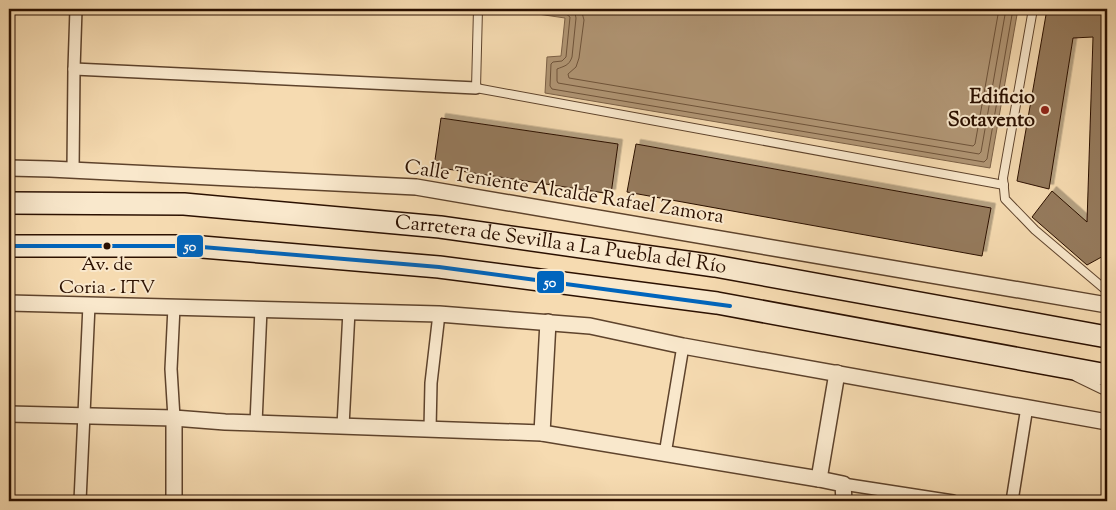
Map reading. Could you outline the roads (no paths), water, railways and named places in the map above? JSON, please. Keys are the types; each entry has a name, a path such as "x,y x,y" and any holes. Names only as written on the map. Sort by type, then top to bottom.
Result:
{"main road":[{"name":"Carretera de Sevilla a La Puebla del Río","path":"9,203 184,204 440,227 715,266 1107,337"},
{"name":"Carretera de Sevilla a La Puebla del Río","path":"9,246 190,246 439,267 717,303 1107,375"}],"street":[{"path":"73,170 76,9"},
{"path":"74,69 476,88"},
{"name":"Calle Teniente Alcalde Rafael Zamora","path":"9,168 416,187 1107,305"},
{"path":"9,303 438,314 590,326 683,346 1107,422"},
{"path":"80,501 89,305"},
{"path":"174,307 171,369 174,418 174,501"},
{"path":"256,423 261,309"},
{"path":"343,426 349,311"},
{"path":"430,429 431,383 438,314"},
{"path":"542,434 548,322"},
{"path":"665,454 683,346"},
{"path":"819,479 837,373"},
{"path":"1012,501 1027,407"},
{"path":"9,414 174,418 225,422 542,434 953,501"},
{"path":"843,484 844,501"}],"lane":[{"path":"478,9 476,88 1004,185"},
{"path":"1033,9 1004,178 1005,200 1034,230 1107,290"},
{"path":"1048,364 1107,392"}],"water":[{"path":"531,9 1018,9 990,168 545,93 547,57 561,56 565,18 531,13"}],"place":[{"name":"Edificio Sotavento","path":"1045,110"},
{"name":"Av. de Coria - ITV","path":"107,246"}]}
